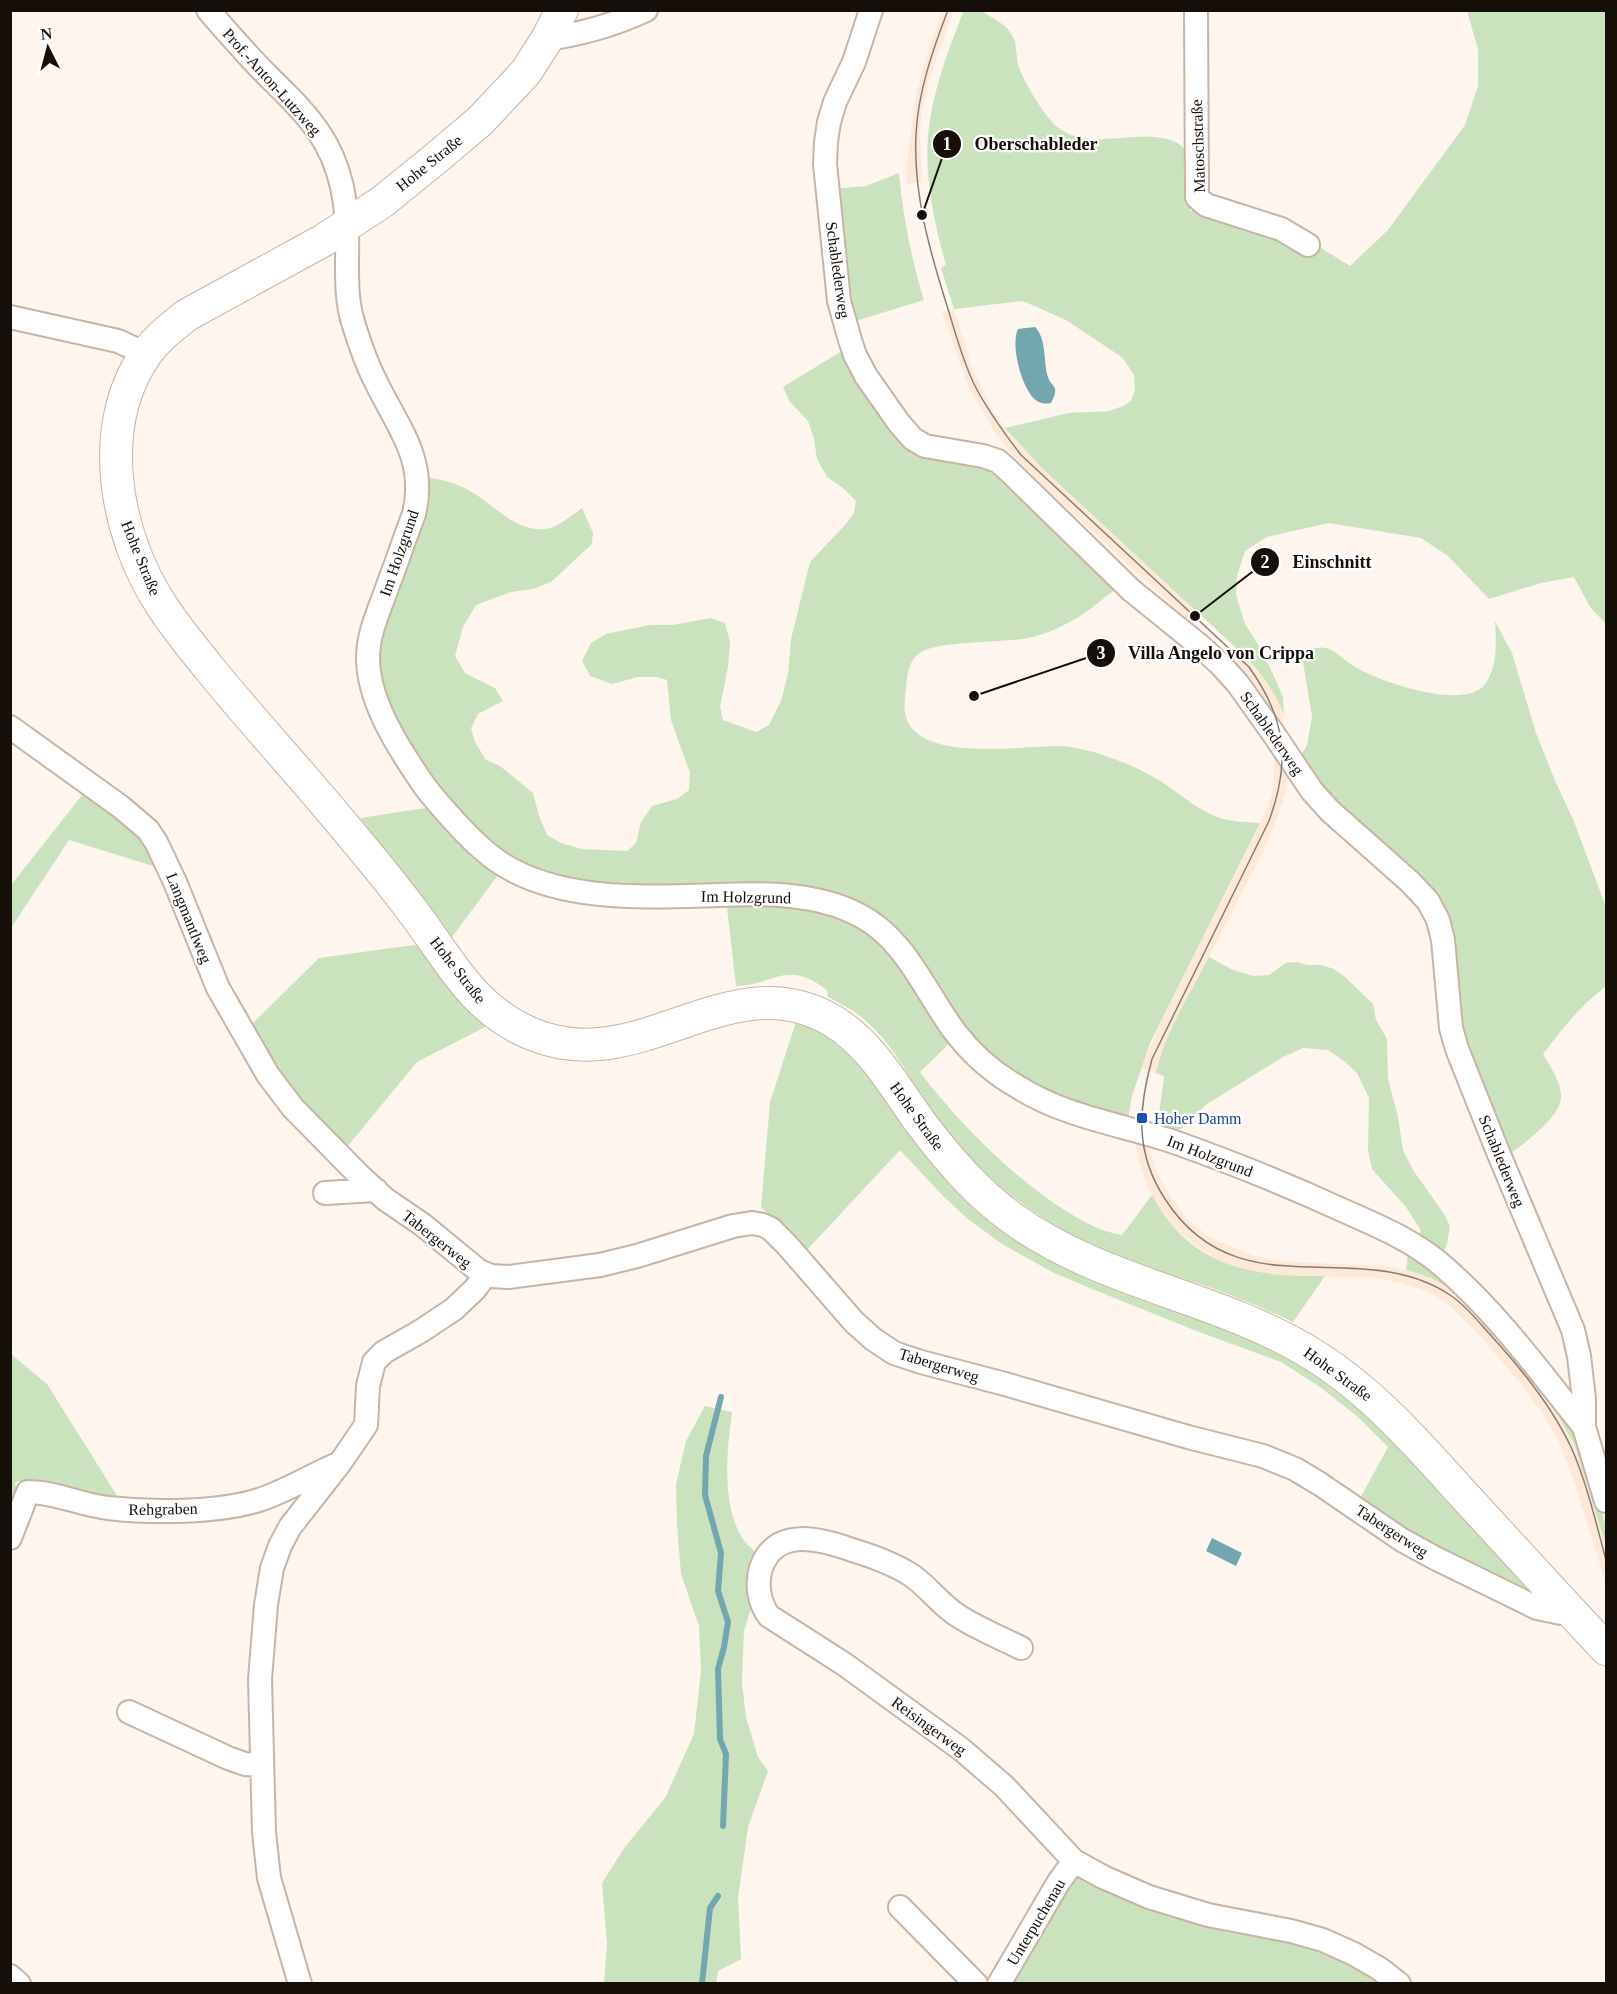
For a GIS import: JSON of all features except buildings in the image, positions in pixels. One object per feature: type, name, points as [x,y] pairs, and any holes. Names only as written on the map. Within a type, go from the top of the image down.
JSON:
[{"type":"main road","name":"Hohe Straße","points":[[562,10],[526,72],[480,121],[391,194],[347,225],[310,249],[187,315],[171,327],[146,354],[131,378],[124,395],[118,416],[115,447],[116,472],[124,517],[132,543],[153,592],[181,633],[237,702],[343,824],[398,892],[458,976],[481,1003],[500,1017],[539,1037],[592,1046],[621,1042],[740,1004],[783,1004],[803,1007],[826,1017],[849,1032],[863,1045],[960,1172],[1015,1221],[1070,1253],[1107,1270],[1237,1317],[1283,1337],[1320,1359],[1362,1390],[1406,1431],[1606,1649]]},
{"type":"street","name":"Prof.-Anton-Lutzweg","points":[[208,10],[248,56],[295,103],[321,136],[334,159],[343,184],[347,225]]},
{"type":"street","points":[[547,39],[576,35],[608,26],[646,10]]},
{"type":"street","name":"Schablederweg","points":[[871,10],[854,62],[835,102],[825,142],[825,164],[839,301],[855,355],[876,392],[913,439],[925,446],[998,460],[1131,590],[1221,665],[1238,684],[1312,791],[1330,811],[1409,881],[1428,901],[1438,920],[1443,940],[1451,1028],[1457,1049],[1573,1330],[1579,1356],[1584,1399],[1584,1427],[1606,1501]]},
{"type":"street","name":"Matoschstraße","points":[[1196,10],[1197,197],[1206,205],[1281,229],[1308,245]]},
{"type":"street","name":"Im Holzgrund","points":[[347,225],[348,294],[353,322],[374,379],[414,458],[418,475],[418,495],[414,514],[369,638],[368,662],[372,684],[382,716],[399,749],[425,788],[480,847],[500,863],[527,877],[583,892],[664,896],[767,894],[819,901],[840,906],[860,915],[880,929],[906,958],[970,1051],[991,1070],[1019,1089],[1048,1104],[1142,1131],[1268,1178],[1361,1218],[1422,1250],[1444,1267],[1496,1320],[1539,1368],[1584,1427]]},
{"type":"street","points":[[10,318],[118,341],[146,354]]},
{"type":"street","name":"Langmantlweg","points":[[10,727],[121,807],[152,836],[175,882],[210,971],[232,1015],[268,1075],[293,1108],[329,1145]]},
{"type":"street","name":"Tabergerweg","points":[[329,1145],[376,1190],[486,1274],[508,1277],[600,1265],[733,1226],[758,1223],[777,1234],[854,1322],[894,1353],[1188,1437],[1263,1456],[1295,1469],[1402,1540],[1445,1563],[1537,1608],[1561,1613],[1567,1608]]},
{"type":"street","points":[[325,1193],[376,1190]]},
{"type":"street","points":[[300,1983],[269,1878],[264,1832],[260,1679],[266,1605],[272,1568],[290,1527],[340,1463],[366,1425],[368,1386],[374,1362],[384,1352],[454,1309],[486,1274]]},
{"type":"street","name":"Rehgraben","points":[[10,1538],[28,1492],[44,1492],[106,1508],[156,1510],[232,1506],[261,1499],[340,1463]]},
{"type":"street","name":"Reisingerweg","points":[[1022,1648],[959,1617],[910,1574],[868,1555],[829,1542],[789,1540],[771,1551],[761,1568],[759,1589],[762,1604],[769,1616],[844,1664],[961,1749],[1004,1786],[1074,1861],[1103,1878],[1149,1897],[1208,1915],[1291,1931],[1323,1940],[1354,1954],[1400,1983]]},
{"type":"street","points":[[129,1712],[228,1758],[245,1764],[262,1765]]},
{"type":"street","name":"Unterpuchenau","points":[[999,1983],[1074,1861]]},
{"type":"street","points":[[900,1907],[976,1983]]},
{"type":"street","points":[[10,1976],[19,1983]]},
{"type":"shaded area","points":[[942,11],[953,11],[929,81],[922,110],[920,131],[922,182],[906,184],[916,94]]},
{"type":"shaded area","points":[[954,309],[972,368],[991,408],[1005,428],[1044,470],[1196,609],[1186,618],[1038,481],[997,436],[970,390],[942,312]]},
{"type":"shaded area","points":[[1238,649],[1266,680],[1279,703],[1285,728],[1271,720],[1227,662]]},
{"type":"shaded area","points":[[1274,745],[1289,770],[1287,788],[1275,824],[1263,852],[1172,1029],[1156,1073],[1141,1068],[1163,1016],[1268,807],[1274,784]]},
{"type":"shaded area","points":[[1134,1137],[1147,1141],[1156,1171],[1169,1194],[1186,1218],[1209,1237],[1251,1255],[1268,1259],[1384,1266],[1406,1270],[1431,1278],[1451,1289],[1471,1306],[1536,1380],[1566,1427],[1582,1467],[1606,1545],[1606,1584],[1560,1444],[1543,1414],[1523,1386],[1473,1328],[1450,1306],[1430,1292],[1397,1282],[1377,1278],[1286,1276],[1258,1273],[1232,1267],[1211,1256],[1171,1224],[1157,1204],[1139,1162]]},
{"type":"green space","points":[[981,11],[1011,33],[1024,79],[1042,109],[1060,129],[1073,136],[1087,139],[1145,136],[1175,142],[1191,154],[1190,212],[1205,194],[1313,243],[1350,266],[1388,230],[1465,125],[1478,86],[1478,49],[1467,11],[1606,11],[1606,624],[1590,607],[1574,577],[1541,583],[1489,599],[1448,556],[1421,538],[1329,523],[1267,537],[1245,551],[1237,576],[1236,595],[1245,624],[1264,654],[1283,697],[1284,716],[1269,686],[1249,660],[1044,470],[1005,428],[1068,413],[1109,411],[1131,401],[1135,390],[1134,375],[1123,358],[1066,320],[1023,301],[954,309],[941,268],[946,265],[931,197],[927,161],[929,127],[938,83],[963,12]]},
{"type":"green space","points":[[899,173],[908,237],[924,300],[849,323],[831,189],[866,186]]},
{"type":"green space","points":[[845,349],[892,428],[1000,472],[1118,587],[1079,617],[1046,633],[1021,639],[939,646],[917,655],[909,669],[905,698],[907,720],[919,735],[939,744],[964,748],[1060,746],[1091,751],[1147,774],[1212,815],[1230,820],[1260,823],[1150,1043],[1132,1096],[1127,1123],[1090,1114],[1003,1071],[944,1005],[841,902],[590,889],[527,871],[473,834],[396,734],[373,659],[424,477],[461,486],[506,517],[535,529],[554,527],[582,508],[593,533],[592,544],[551,582],[533,589],[511,592],[476,605],[463,627],[455,656],[465,673],[495,688],[503,701],[478,714],[471,728],[475,742],[486,760],[500,766],[533,793],[547,835],[561,843],[581,849],[627,851],[636,843],[641,822],[652,806],[677,799],[689,790],[690,773],[671,720],[667,680],[656,677],[638,677],[612,684],[590,676],[582,661],[591,643],[606,634],[650,625],[673,625],[711,618],[725,623],[730,642],[728,667],[720,707],[723,720],[756,732],[769,725],[781,701],[788,674],[791,639],[810,562],[845,525],[854,513],[856,501],[827,477],[817,459],[808,421],[790,402],[783,387]]},
{"type":"green space","points":[[1495,621],[1512,653],[1536,733],[1573,819],[1606,907],[1606,986],[1580,1009],[1543,1054],[1558,1083],[1561,1093],[1560,1102],[1542,1128],[1507,1156],[1463,1050],[1448,935],[1351,819],[1298,761],[1307,745],[1312,717],[1303,662],[1309,650],[1329,649],[1357,668],[1403,687],[1443,695],[1461,695],[1476,691],[1486,683],[1490,676],[1495,653]]},
{"type":"green space","points":[[83,794],[147,838],[163,869],[69,840],[11,928],[11,885]]},
{"type":"green space","points":[[432,807],[501,871],[452,937],[360,818]]},
{"type":"green space","points":[[726,899],[791,900],[872,928],[954,1039],[920,1072],[977,1138],[1023,1180],[1071,1214],[1098,1228],[1122,1235],[1152,1195],[1167,1219],[1185,1238],[1204,1253],[1225,1263],[1272,1274],[1325,1276],[1293,1322],[1200,1284],[1116,1256],[1055,1225],[1001,1187],[971,1159],[936,1117],[885,1041],[862,1018],[828,997],[827,990],[801,976],[791,975],[736,986]]},
{"type":"green space","points":[[421,944],[487,1026],[417,1062],[347,1147],[297,1097],[250,1026],[319,958]]},
{"type":"green space","points":[[1209,957],[1231,969],[1253,976],[1269,975],[1286,963],[1321,965],[1334,969],[1345,977],[1373,1004],[1376,1020],[1387,1039],[1388,1079],[1398,1117],[1403,1150],[1413,1170],[1450,1226],[1442,1256],[1422,1242],[1420,1229],[1406,1207],[1372,1169],[1368,1151],[1369,1098],[1357,1073],[1328,1050],[1303,1048],[1283,1057],[1207,1104],[1174,1135],[1157,1130],[1164,1076],[1156,1073],[1160,1058],[1179,1014]]},
{"type":"green space","points":[[796,1022],[823,1032],[845,1046],[866,1069],[937,1165],[1341,1387],[1539,1591],[1531,1598],[1357,1504],[1388,1447],[1358,1417],[1320,1387],[1281,1362],[1092,1289],[1052,1272],[1002,1244],[968,1219],[944,1197],[900,1150],[806,1251],[761,1207],[770,1102]]},
{"type":"green space","points":[[1409,1248],[1448,1278],[1483,1312],[1547,1387],[1571,1427],[1583,1454],[1606,1526],[1606,1545],[1575,1446],[1551,1402],[1536,1380],[1471,1306],[1451,1289],[1431,1278],[1406,1270]]},
{"type":"green space","points":[[11,1354],[47,1384],[116,1494],[118,1498],[115,1501],[18,1481],[15,1486],[23,1490],[11,1524]]},
{"type":"green space","points":[[705,1406],[732,1412],[727,1460],[728,1493],[735,1524],[742,1538],[758,1555],[752,1605],[744,1631],[742,1683],[746,1717],[758,1757],[768,1771],[748,1827],[738,1898],[741,1959],[718,1971],[716,1983],[604,1983],[607,1944],[602,1883],[625,1847],[665,1798],[694,1734],[701,1671],[699,1626],[681,1574],[676,1484],[686,1441]]},
{"type":"green space","points":[[1078,1875],[1296,1938],[1390,1984],[1008,1984],[1071,1879]]},
{"type":"water","points":[[1035,327],[1043,344],[1046,371],[1055,389],[1051,403],[1046,404],[1037,401],[1027,388],[1022,378],[1015,346],[1018,329]]},
{"type":"water","points":[[1212,1538],[1242,1553],[1236,1566],[1206,1551]]},
{"type":"waterway","points":[[721,1397],[706,1456],[705,1495],[721,1553],[718,1591],[728,1622],[718,1669],[720,1739],[726,1754],[723,1826]]},
{"type":"waterway","points":[[702,1984],[710,1908],[718,1896]]},
{"type":"tram line","points":[[948,10],[932,55],[917,118],[917,179],[929,244],[963,358],[971,377],[991,413],[1021,455],[1249,667],[1271,705],[1281,741],[1280,779],[1269,821],[1152,1059],[1144,1096],[1142,1131],[1148,1165],[1155,1182],[1165,1199],[1194,1233],[1228,1254],[1263,1263],[1377,1270],[1415,1278],[1456,1299],[1506,1352],[1547,1404],[1564,1432],[1582,1475],[1606,1560]]},
{"type":"place","name":"Oberschableder","points":[[922,215]]},
{"type":"place","name":"Einschnitt","points":[[1195,616]]},
{"type":"place","name":"Villa Angelo von Crippa","points":[[974,696]]},
{"type":"place","name":"Hoher Damm","points":[[1142,1118]]}]
